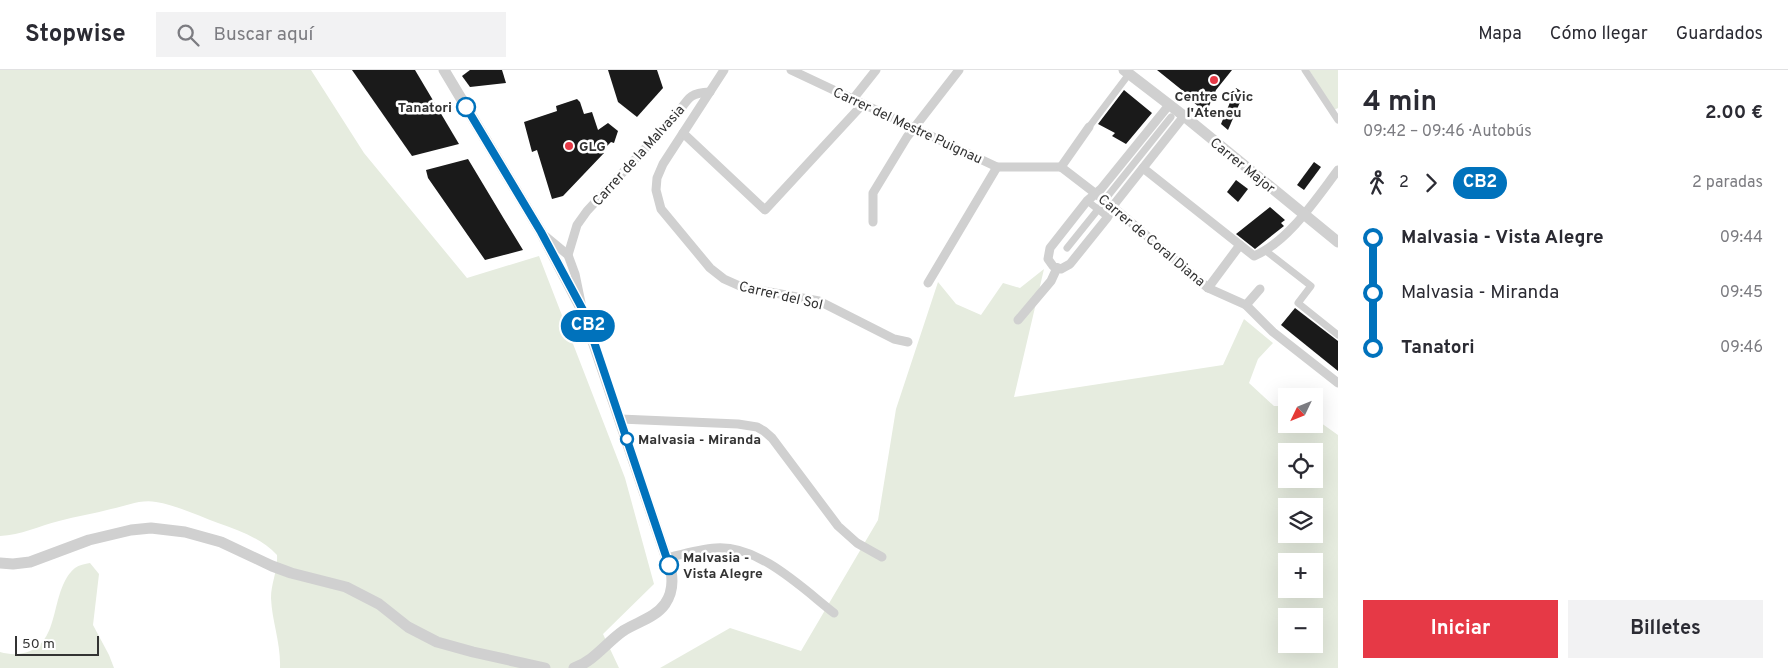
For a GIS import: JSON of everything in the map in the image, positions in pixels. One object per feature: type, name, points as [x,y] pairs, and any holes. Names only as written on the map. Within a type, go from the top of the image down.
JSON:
[{"type":"street","points":[[444,70],[541,232],[584,312]]},
{"type":"street","points":[[710,92],[724,70]]},
{"type":"street","name":"Carrer del Mestre Puignau","points":[[791,70],[997,167]]},
{"type":"street","points":[[853,99],[876,70]]},
{"type":"street","points":[[873,222],[873,193],[914,128],[959,70]]},
{"type":"street","points":[[1306,70],[1338,120]]},
{"type":"street","points":[[928,283],[997,167],[1061,167],[1126,72]]},
{"type":"street","name":"Carrer Major","points":[[1126,72],[1184,116],[1338,242]]},
{"type":"street","name":"Carrer del Sol","points":[[710,92],[659,173],[656,184],[657,197],[666,216],[724,280],[742,287],[819,301],[894,339],[908,342]]},
{"type":"street","name":"Carrer de la Malvasia","points":[[568,256],[577,225],[587,211],[678,113],[691,96],[696,93],[710,92]]},
{"type":"street","points":[[683,133],[765,210],[863,104]]},
{"type":"street","points":[[1169,105],[1107,197],[1107,218],[1070,264],[1064,268],[1053,266],[1048,259],[1050,248],[1087,201],[1107,197],[1143,168],[1184,116]]},
{"type":"street","points":[[1107,197],[1169,120]]},
{"type":"street","name":"Carrer de Coral Diana","points":[[1061,167],[1107,197],[1208,288],[1246,305],[1274,332],[1338,383]]},
{"type":"street","points":[[1143,168],[1254,256],[1266,251],[1304,215],[1338,170]]},
{"type":"street","points":[[1090,203],[1099,208],[1105,215]]},
{"type":"street","points":[[1067,248],[1099,208]]},
{"type":"street","points":[[541,232],[568,256],[575,274],[584,312],[667,558],[672,579],[671,588],[665,603],[659,611],[624,631],[587,662],[574,668]]},
{"type":"street","points":[[1208,288],[1240,244]]},
{"type":"street","points":[[1266,251],[1311,286],[1298,303],[1338,335]]},
{"type":"street","points":[[1018,320],[1051,281],[1057,268]]},
{"type":"street","points":[[1246,305],[1260,289]]},
{"type":"street","points":[[620,419],[738,424],[764,431],[792,462],[838,526],[857,543],[882,557]]},
{"type":"street","points":[[0,563],[30,562],[65,548],[110,534],[131,530],[168,529],[204,536],[291,573],[346,587],[378,604],[408,627],[437,642],[466,651],[545,668]]},
{"type":"street","points":[[667,558],[703,549],[717,548],[727,548],[749,554],[778,570],[834,613]]},
{"type":"shaded area","points":[[0,70],[311,70],[364,153],[467,278],[539,256],[625,478],[654,584],[603,634],[619,668],[280,668],[271,598],[277,555],[264,544],[250,536],[164,503],[145,501],[65,519],[23,532],[0,536]]},
{"type":"shaded area","points":[[1309,70],[1338,70],[1338,108],[1334,110]]},
{"type":"shaded area","points":[[1044,269],[1014,397],[1223,365],[1244,319],[1273,343],[1258,359],[1249,383],[1274,406],[1278,406],[1278,433],[1323,433],[1323,424],[1338,435],[1338,668],[660,668],[730,628],[801,651],[878,520],[896,409],[938,282],[956,304],[981,315],[1003,283],[1020,288]]},
{"type":"shaded area","points":[[90,563],[99,574],[93,625],[114,668],[0,668],[0,652],[23,653],[40,645],[47,636],[67,577],[75,568]]},
{"type":"building","points":[[352,70],[415,70],[459,144],[412,156]]},
{"type":"building","points":[[470,70],[502,70],[506,83],[470,87],[462,76]]},
{"type":"building","points":[[608,70],[657,70],[663,88],[637,117],[618,102]]},
{"type":"building","points":[[1157,70],[1232,70],[1216,90],[1206,113],[1192,101],[1193,99]]},
{"type":"building","points":[[1236,88],[1244,93],[1228,130],[1221,124]]},
{"type":"building","points":[[1124,90],[1152,113],[1126,144],[1112,136],[1115,133],[1098,124]]},
{"type":"building","name":"GLG","points":[[577,99],[584,114],[592,112],[598,130],[608,123],[618,131],[614,143],[611,142],[603,150],[604,153],[563,196],[552,199],[537,150],[532,152],[524,122],[557,111],[556,106]]},
{"type":"building","points":[[468,159],[523,250],[485,260],[428,178],[426,170]]},
{"type":"building","points":[[1314,162],[1321,167],[1304,190],[1297,185]]},
{"type":"building","points":[[1236,180],[1248,189],[1238,202],[1227,192]]},
{"type":"building","points":[[1270,207],[1285,220],[1281,223],[1284,226],[1255,249],[1236,234]]},
{"type":"building","points":[[1295,308],[1338,341],[1338,371],[1281,325]]},
{"type":"bus line","name":"CB2","points":[[466,107],[541,232],[584,312],[669,565]]},
{"type":"place","name":"Centre Cívic l'Ateneu","points":[[1214,80]]},
{"type":"place","name":"Tanatori","points":[[466,107]]},
{"type":"place","name":"GLG","points":[[569,146]]},
{"type":"place","name":"Malvasia - Miranda","points":[[627,439]]},
{"type":"place","name":"Malvasia - Vista Alegre","points":[[669,565]]}]
